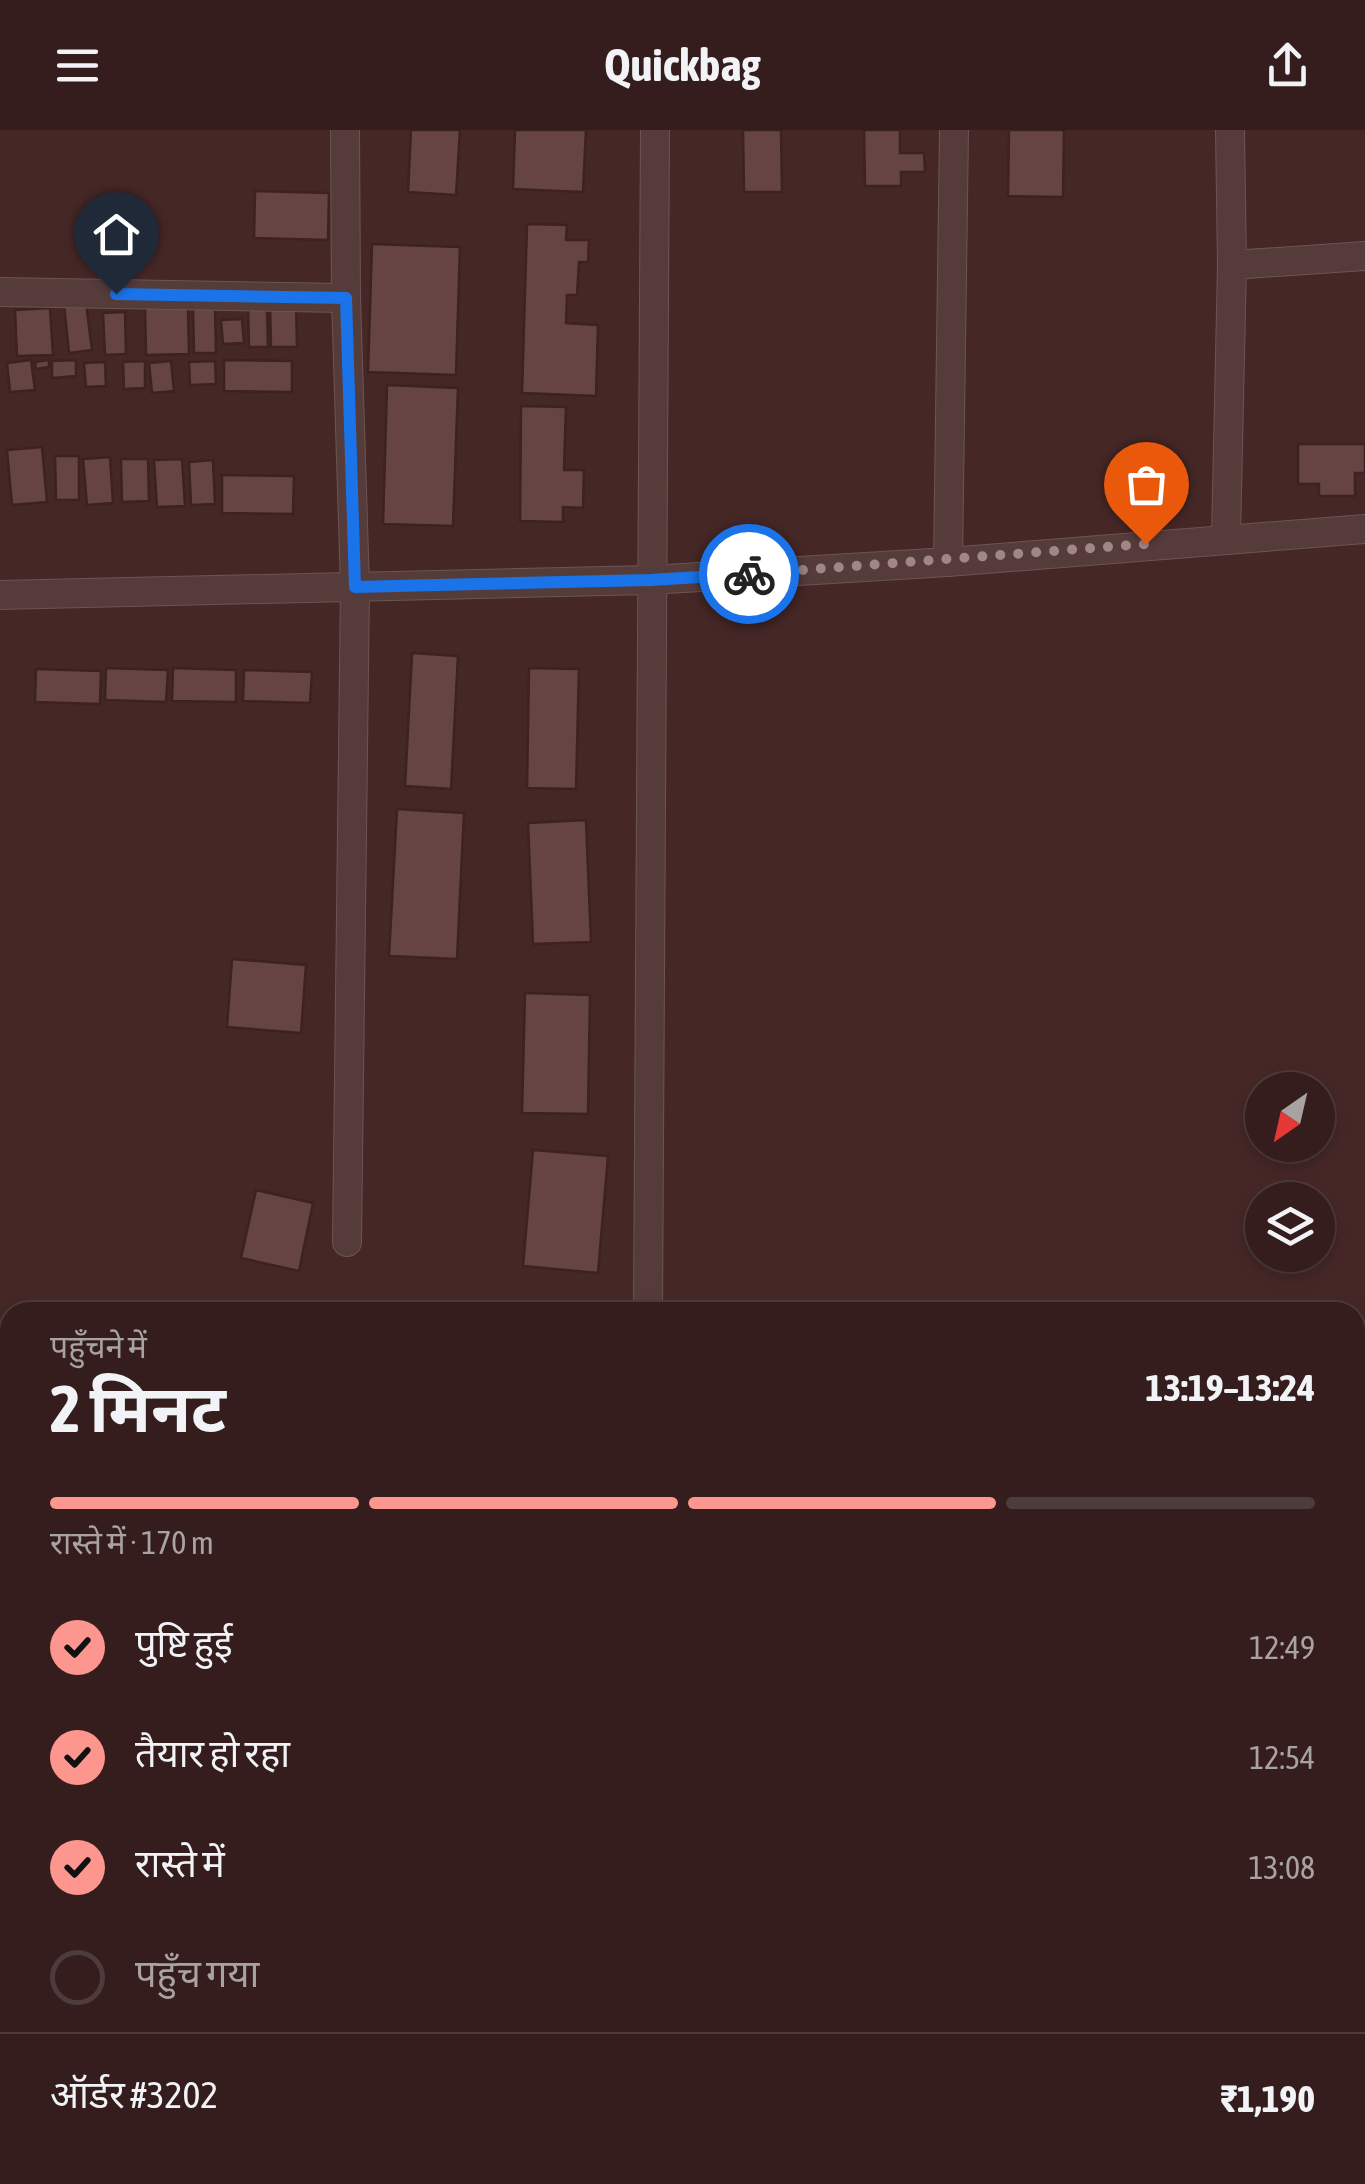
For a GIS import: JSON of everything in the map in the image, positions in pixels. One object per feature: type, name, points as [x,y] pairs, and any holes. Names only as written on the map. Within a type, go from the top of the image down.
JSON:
[{"type":"street","points":[[345,130],[355,587],[347,1242]]},
{"type":"street","points":[[648,1302],[655,130]]},
{"type":"street","points":[[948,562],[954,130]]},
{"type":"street","points":[[1226,537],[1232,265],[1230,130]]},
{"type":"street","points":[[1232,265],[1365,256]]},
{"type":"street","points":[[0,292],[346,298]]},
{"type":"street","points":[[0,596],[650,580],[948,562],[1365,529]]},
{"type":"building","points":[[411,130],[460,130],[456,195],[408,192]]},
{"type":"building","points":[[515,130],[586,130],[583,192],[513,189]]},
{"type":"building","points":[[743,130],[781,130],[782,192],[744,192]]},
{"type":"building","points":[[864,130],[900,130],[900,153],[924,153],[925,172],[901,172],[901,186],[865,186]]},
{"type":"building","points":[[1009,130],[1064,130],[1063,197],[1008,196]]},
{"type":"building","points":[[255,191],[329,193],[328,240],[254,238]]},
{"type":"building","points":[[527,224],[567,225],[566,240],[589,240],[588,262],[579,262],[577,295],[567,295],[566,323],[598,325],[596,396],[522,393]]},
{"type":"building","points":[[372,244],[460,247],[456,375],[368,372]]},
{"type":"building","points":[[86,303],[92,350],[69,353],[64,305]]},
{"type":"building","points":[[296,304],[297,347],[271,347],[270,305]]},
{"type":"building","points":[[188,306],[189,354],[146,355],[145,307]]},
{"type":"building","points":[[50,308],[53,355],[17,356],[15,310]]},
{"type":"building","points":[[215,308],[216,353],[194,353],[193,309]]},
{"type":"building","points":[[267,309],[268,347],[249,347],[248,310]]},
{"type":"building","points":[[125,312],[126,354],[105,355],[103,313]]},
{"type":"building","points":[[242,319],[244,343],[223,344],[221,320]]},
{"type":"building","points":[[31,360],[35,390],[10,392],[7,363]]},
{"type":"building","points":[[49,360],[49,367],[36,369],[35,362]]},
{"type":"building","points":[[76,360],[76,376],[52,378],[52,361]]},
{"type":"building","points":[[224,360],[292,361],[292,392],[224,391]]},
{"type":"building","points":[[145,361],[145,388],[124,389],[123,362]]},
{"type":"building","points":[[171,361],[174,391],[152,393],[149,363]]},
{"type":"building","points":[[215,361],[216,384],[190,385],[189,362]]},
{"type":"building","points":[[105,362],[106,386],[86,387],[84,363]]},
{"type":"building","points":[[387,385],[458,388],[453,526],[383,524]]},
{"type":"building","points":[[521,406],[566,407],[564,470],[584,470],[583,508],[563,507],[563,522],[520,521]]},
{"type":"building","points":[[1298,444],[1365,444],[1365,473],[1355,473],[1355,496],[1319,496],[1319,484],[1298,484]]},
{"type":"building","points":[[42,447],[47,502],[12,505],[7,450]]},
{"type":"building","points":[[55,456],[79,456],[79,500],[56,500]]},
{"type":"building","points":[[110,457],[113,503],[87,505],[83,459]]},
{"type":"building","points":[[121,459],[148,459],[149,501],[122,502]]},
{"type":"building","points":[[182,459],[185,506],[157,507],[154,460]]},
{"type":"building","points":[[213,460],[215,504],[191,505],[189,462]]},
{"type":"building","points":[[222,475],[294,476],[293,514],[222,513]]},
{"type":"building","points":[[412,653],[458,656],[451,789],[405,786]]},
{"type":"building","points":[[106,668],[168,670],[166,702],[105,700]]},
{"type":"building","points":[[173,668],[236,670],[236,702],[172,701]]},
{"type":"building","points":[[529,668],[579,669],[576,789],[527,788]]},
{"type":"building","points":[[36,669],[101,671],[100,704],[35,702]]},
{"type":"building","points":[[244,670],[312,672],[310,703],[243,701]]},
{"type":"building","points":[[397,809],[464,813],[457,959],[389,956]]},
{"type":"building","points":[[586,820],[591,942],[533,944],[528,823]]},
{"type":"building","points":[[232,959],[306,965],[301,1033],[227,1027]]},
{"type":"building","points":[[525,993],[590,995],[588,1114],[522,1113]]},
{"type":"building","points":[[533,1150],[608,1156],[598,1273],[523,1266]]},
{"type":"building","points":[[256,1190],[313,1203],[299,1271],[241,1258]]},
{"type":"way so far","points":[[749,574],[948,562],[1146,544]]},
{"type":"route","points":[[116,294],[346,298],[355,587],[749,574]]}]
